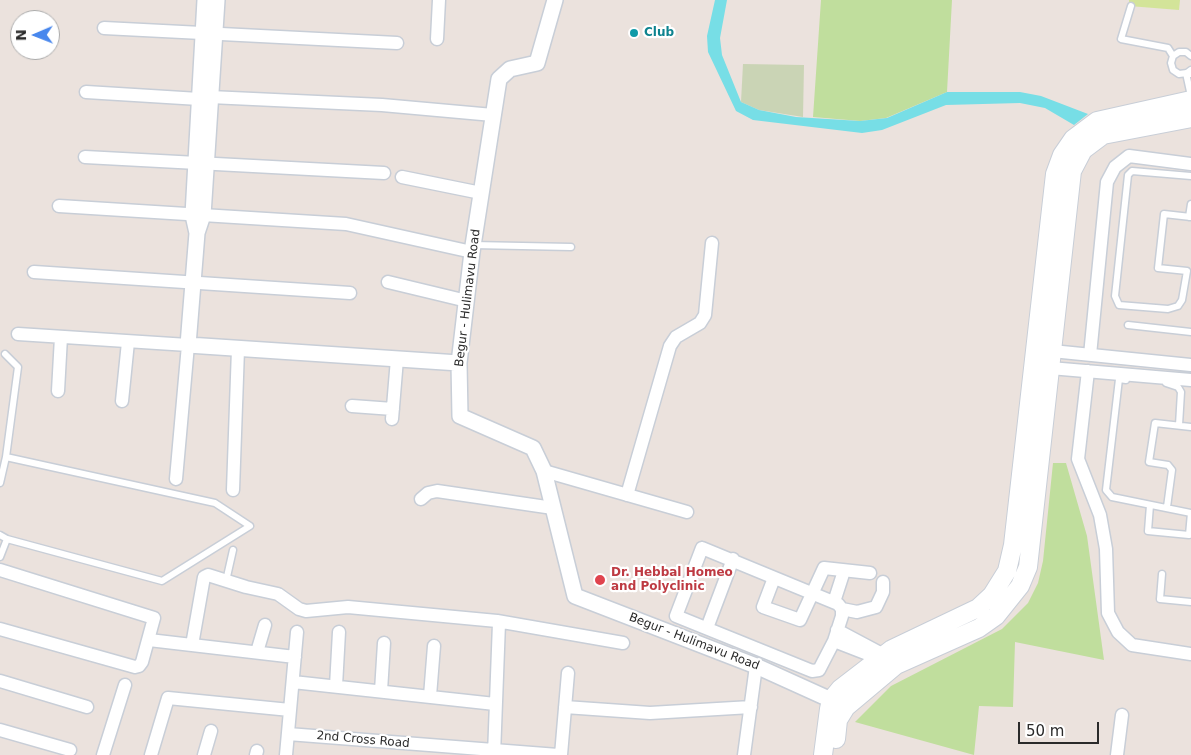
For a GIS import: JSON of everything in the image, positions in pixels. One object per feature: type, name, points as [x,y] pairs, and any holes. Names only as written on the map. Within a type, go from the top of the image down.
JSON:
[{"type":"main road","points":[[823,755],[839,704],[896,665],[979,628],[1006,606],[1020,586],[1028,567],[1051,359],[1055,174],[1062,155],[1073,139],[1089,126],[1107,117],[1191,98]]},
{"type":"main road","points":[[834,755],[840,689],[892,649],[969,613],[985,602],[998,587],[1007,571],[1012,554],[1053,276],[1072,171],[1083,150],[1096,139],[1112,133],[1191,118]]},
{"type":"main road","points":[[969,613],[979,628]]},
{"type":"street","points":[[205,0],[209,33]]},
{"type":"street","points":[[176,479],[197,233],[209,33],[217,0]]},
{"type":"street","points":[[437,39],[439,0]]},
{"type":"street","name":"Begur - Hulimavu Road","points":[[555,0],[537,64],[510,69],[499,79],[473,249],[459,363],[460,416],[533,448],[544,471],[575,596],[756,666],[839,704]]},
{"type":"street","points":[[104,28],[397,43]]},
{"type":"street","points":[[86,92],[382,105],[493,115]]},
{"type":"street","points":[[1090,355],[1107,182],[1115,167],[1129,156],[1191,164]]},
{"type":"street","points":[[85,157],[384,173]]},
{"type":"street","points":[[402,177],[481,194]]},
{"type":"street","points":[[59,206],[346,224],[473,249]]},
{"type":"street","points":[[627,495],[672,341],[700,323],[705,315],[712,243]]},
{"type":"street","points":[[34,272],[350,294]]},
{"type":"street","points":[[388,282],[467,301]]},
{"type":"street","points":[[18,334],[459,363]]},
{"type":"street","points":[[58,391],[61,337]]},
{"type":"street","points":[[122,401],[128,342]]},
{"type":"street","points":[[233,490],[238,349]]},
{"type":"street","points":[[1051,359],[1090,355],[1191,365]]},
{"type":"street","points":[[352,406],[393,414],[397,359]]},
{"type":"street","points":[[1051,359],[1088,371],[1191,380]]},
{"type":"street","points":[[1138,375],[1140,361]]},
{"type":"street","points":[[1088,371],[1078,459],[1100,515],[1106,550],[1108,613],[1118,632],[1132,645],[1191,654]]},
{"type":"street","points":[[544,471],[687,512]]},
{"type":"street","points":[[421,499],[428,493],[437,490],[553,508]]},
{"type":"street","points":[[844,571],[838,606],[836,636],[819,670],[812,671],[676,616],[702,548],[811,592],[838,606],[857,612],[868,611],[876,607],[883,592],[883,582]]},
{"type":"street","points":[[707,628],[733,559]]},
{"type":"street","points":[[774,578],[763,607],[800,620],[811,592],[824,568],[870,573]]},
{"type":"street","points":[[0,570],[154,618],[149,640],[139,666],[130,667],[0,629]]},
{"type":"street","points":[[192,645],[204,577],[208,575],[278,594],[299,609],[306,611],[354,607],[499,623],[623,644]]},
{"type":"street","points":[[494,753],[499,623]]},
{"type":"street","points":[[257,652],[265,624]]},
{"type":"street","points":[[286,755],[297,632]]},
{"type":"street","points":[[336,686],[339,632]]},
{"type":"street","points":[[836,636],[881,657]]},
{"type":"street","points":[[149,640],[295,657]]},
{"type":"street","points":[[381,691],[384,643]]},
{"type":"street","points":[[430,696],[434,646]]},
{"type":"street","points":[[744,755],[756,666]]},
{"type":"street","points":[[559,755],[568,673]]},
{"type":"street","points":[[0,681],[87,707]]},
{"type":"street","points":[[293,682],[496,704]]},
{"type":"street","points":[[103,755],[125,685]]},
{"type":"street","points":[[151,755],[168,698],[290,710]]},
{"type":"street","points":[[565,707],[650,713],[751,706]]},
{"type":"street","points":[[1117,755],[1122,715]]},
{"type":"street","points":[[0,730],[70,750]]},
{"type":"street","points":[[204,755],[211,731]]},
{"type":"street","name":"2nd Cross Road","points":[[288,734],[494,753],[559,755]]},
{"type":"lane","points":[[1132,6],[1121,39],[1168,48],[1173,56],[1171,63],[1173,70],[1179,74],[1189,72],[1191,98]]},
{"type":"lane","points":[[1173,56],[1182,52],[1191,56]]},
{"type":"lane","points":[[1191,176],[1132,171],[1128,175],[1115,296],[1119,305],[1168,310],[1178,306],[1182,300],[1189,271],[1158,268],[1164,214],[1190,217],[1191,204]]},
{"type":"lane","points":[[473,249],[571,247]]},
{"type":"lane","points":[[1128,325],[1191,332]]},
{"type":"lane","points":[[0,483],[6,457],[18,367],[5,354]]},
{"type":"lane","points":[[1150,505],[1148,531],[1189,535],[1191,513],[1112,497],[1106,490],[1120,379],[1172,384],[1178,387],[1182,392],[1179,425]]},
{"type":"lane","points":[[1167,507],[1172,470],[1168,466],[1149,462],[1155,423],[1191,427]]},
{"type":"lane","points":[[0,535],[162,581],[250,526],[215,503],[6,457]]},
{"type":"lane","points":[[0,557],[7,538]]},
{"type":"lane","points":[[226,581],[233,550]]},
{"type":"lane","points":[[1162,574],[1160,599],[1191,602]]},
{"type":"green space","points":[[821,0],[952,0],[947,92],[886,118],[860,121],[813,117]]},
{"type":"green space","points":[[1129,0],[1180,0],[1179,10],[1129,6]]},
{"type":"green space","points":[[743,64],[804,65],[803,117],[759,110],[741,102]]},
{"type":"green space","points":[[1053,463],[1066,463],[1087,536],[1104,660],[1015,642],[1013,707],[979,706],[974,755],[855,722],[891,686],[1002,629],[1028,603],[1038,583],[1043,561]]},
{"type":"water","points":[[715,0],[727,0],[720,38],[722,55],[741,102],[759,110],[796,117],[860,121],[887,118],[947,92],[1020,92],[1041,96],[1088,114],[1074,125],[1045,108],[1020,103],[946,105],[882,130],[862,133],[753,120],[736,111],[708,52],[707,36]]},
{"type":"place","name":"Club","points":[[634,33]]},
{"type":"place","name":"Dr. Hebbal Homeo and Polyclinic","points":[[600,580]]}]
